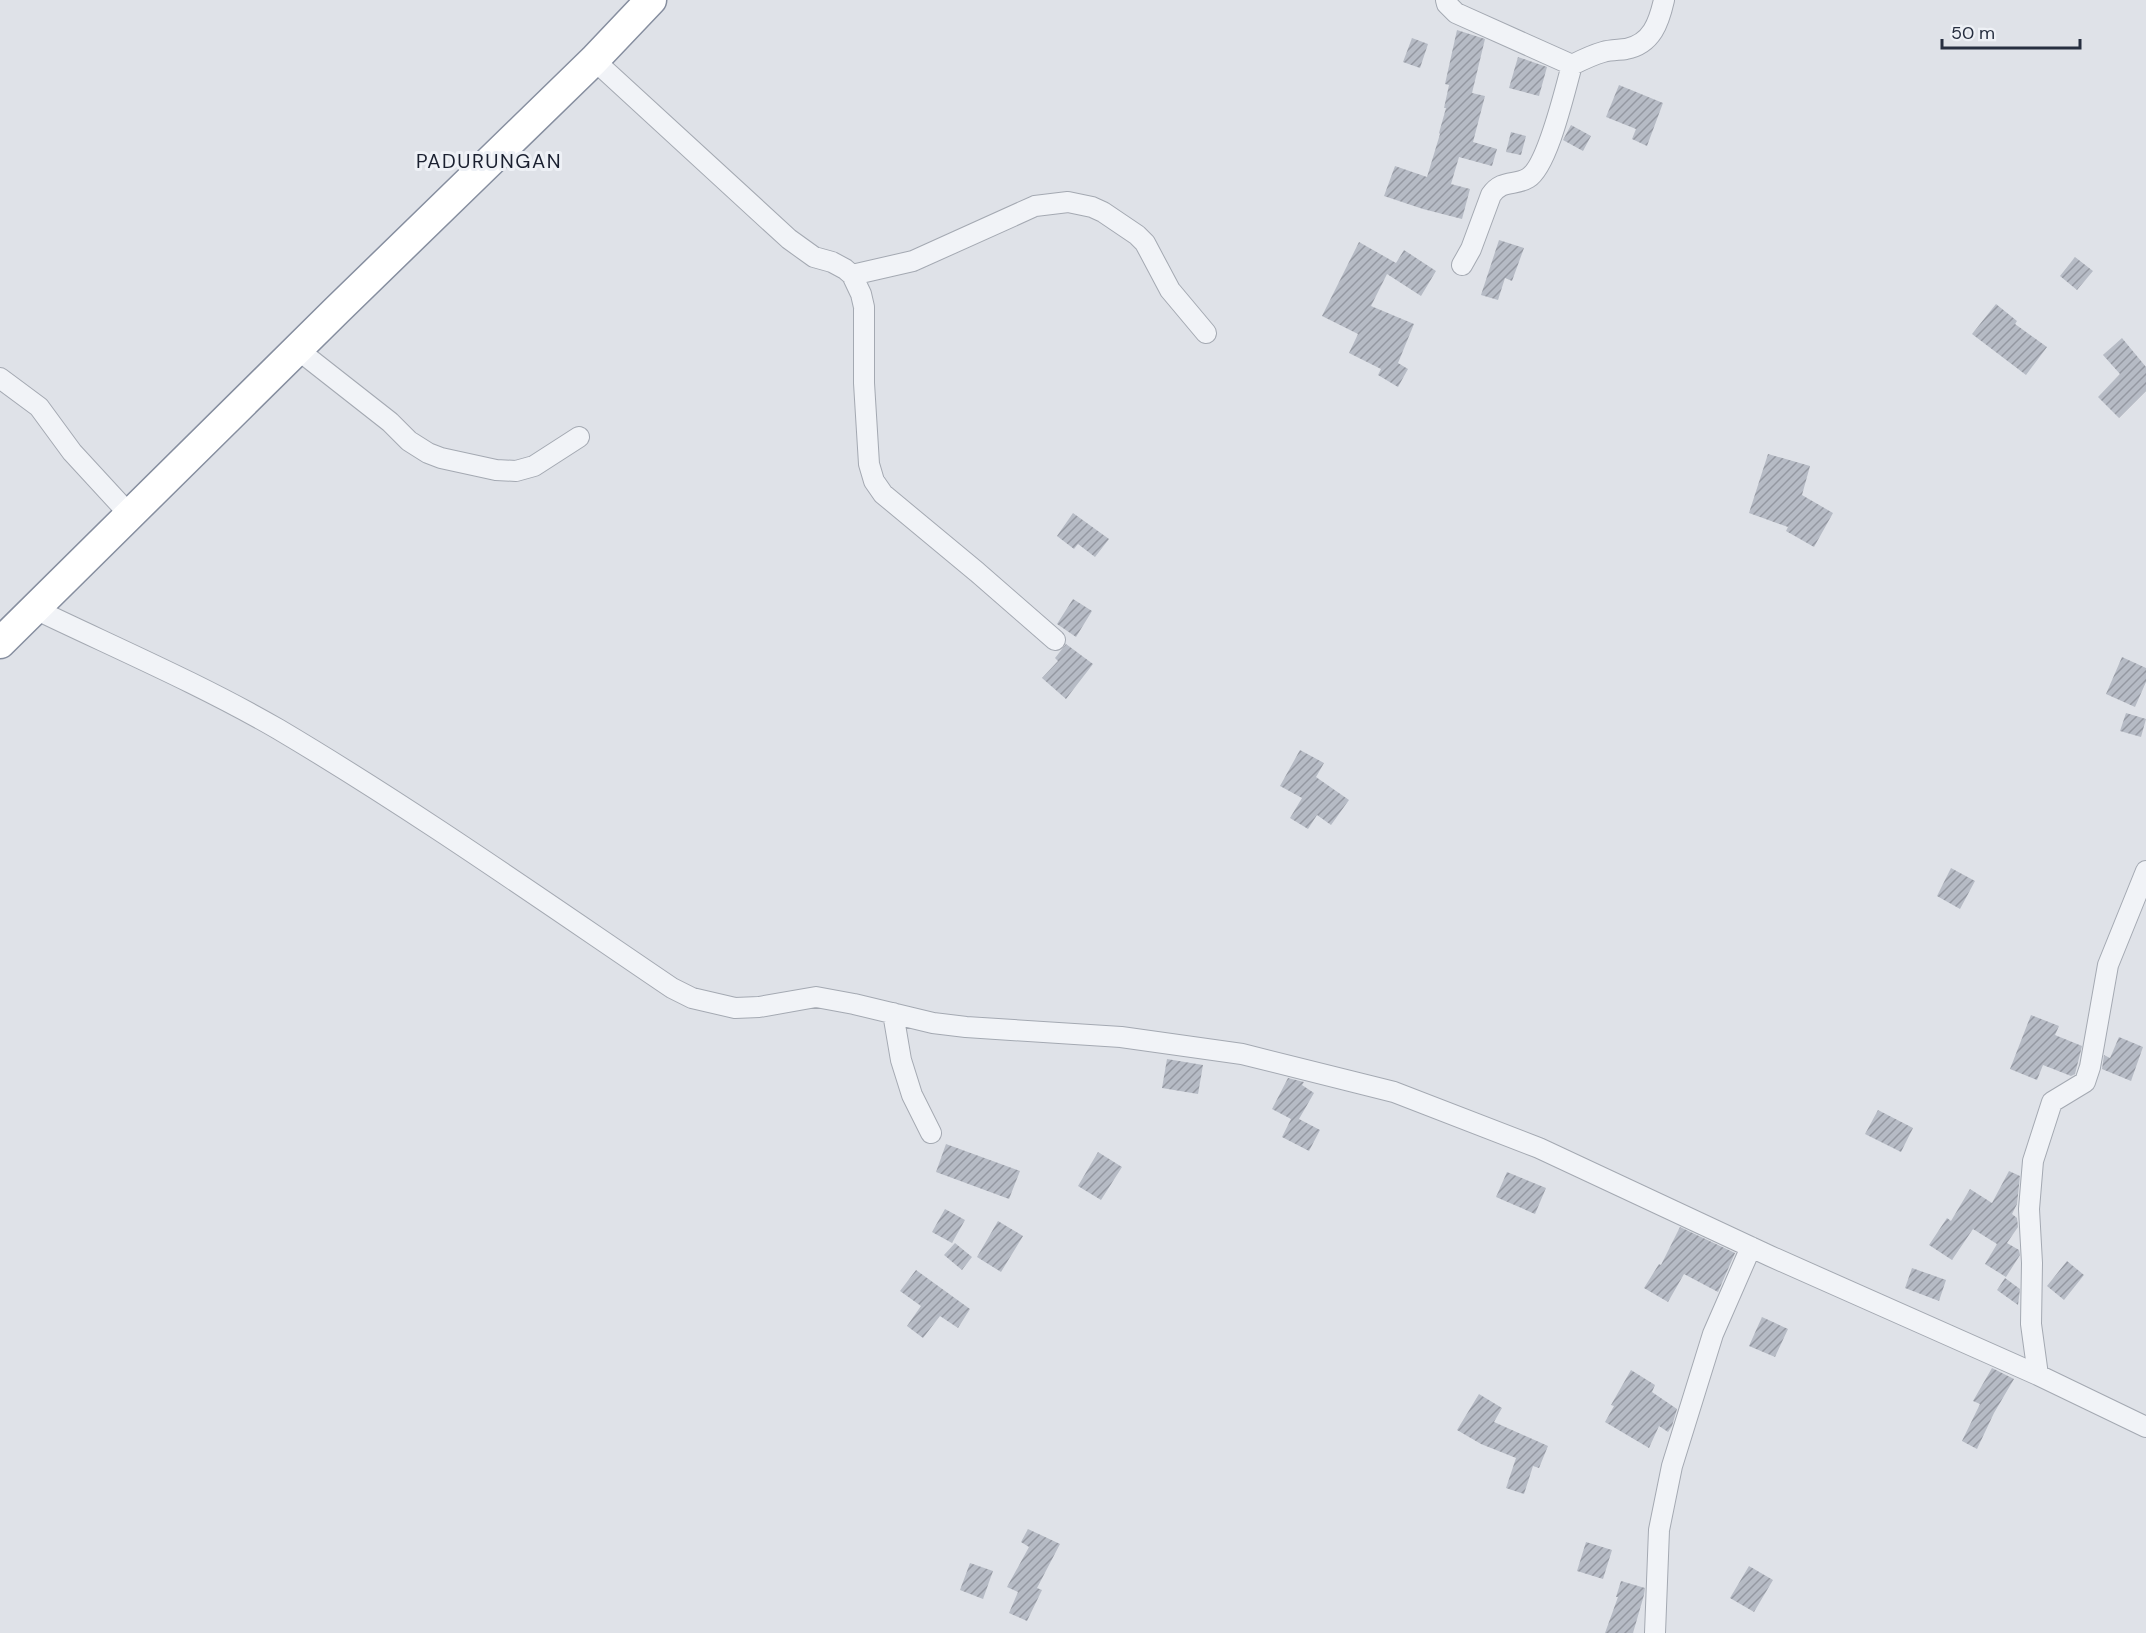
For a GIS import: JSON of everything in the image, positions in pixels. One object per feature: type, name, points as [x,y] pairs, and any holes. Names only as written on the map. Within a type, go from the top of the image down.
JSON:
[{"type":"highway","points":[[0,643],[594,60],[651,0]]},
{"type":"street","points":[[1446,0],[1456,13],[1572,65]]},
{"type":"street","points":[[1462,264],[1471,249],[1491,195],[1497,187],[1528,178],[1538,168],[1545,154],[1572,65],[1605,51],[1628,49],[1644,43],[1660,19],[1664,0]]},
{"type":"street","points":[[594,60],[789,239],[814,257],[832,262],[852,275],[864,301],[864,382],[869,464],[874,482],[883,494],[1054,640]]},
{"type":"street","points":[[852,275],[914,261],[1035,206],[1059,202],[1081,204],[1104,212],[1137,235],[1144,243],[1170,290],[1206,333]]},
{"type":"street","points":[[297,349],[390,422],[409,441],[441,458],[496,470],[516,471],[534,466],[579,437]]},
{"type":"street","points":[[0,378],[39,407],[72,452],[130,515]]},
{"type":"street","points":[[35,609],[181,678],[276,728],[389,797],[662,981],[692,998],[735,1008],[759,1007],[816,997],[955,1026],[1121,1037],[1242,1054],[1394,1092],[1539,1148],[1751,1247],[2038,1375],[2146,1427]]},
{"type":"street","points":[[2038,1375],[2031,1324],[2032,1263],[2028,1209],[2033,1161],[2052,1102],[2085,1082],[2090,1067],[2108,965],[2146,871]]},
{"type":"street","points":[[892,1013],[901,1060],[912,1095],[931,1133]]},
{"type":"street","points":[[1655,1633],[1659,1530],[1672,1466],[1713,1334],[1751,1247]]},
{"type":"building","points":[[1457,30],[1485,39],[1472,93],[1485,96],[1473,142],[1497,149],[1492,166],[1459,157],[1451,184],[1470,189],[1462,219],[1384,196],[1395,166],[1427,177],[1446,108],[1444,108],[1449,85],[1445,84]]},
{"type":"building","points":[[1412,38],[1428,44],[1420,68],[1403,62]]},
{"type":"building","points":[[1518,57],[1547,67],[1539,96],[1509,88]]},
{"type":"building","points":[[1619,85],[1663,103],[1647,146],[1632,139],[1636,129],[1606,117]]},
{"type":"building","points":[[1571,125],[1591,136],[1583,151],[1563,140]]},
{"type":"building","points":[[1511,132],[1526,136],[1521,155],[1506,152]]},
{"type":"building","points":[[1499,240],[1524,248],[1512,281],[1505,278],[1498,300],[1481,295]]},
{"type":"building","points":[[1359,242],[1396,263],[1404,250],[1436,271],[1421,296],[1387,274],[1371,306],[1414,324],[1398,363],[1408,369],[1398,387],[1378,375],[1381,369],[1349,353],[1358,334],[1322,316]]},
{"type":"building","points":[[2075,257],[2093,271],[2077,290],[2060,276]]},
{"type":"building","points":[[1996,304],[2017,321],[2015,324],[2047,347],[2026,375],[1972,334]]},
{"type":"building","points":[[2122,338],[2146,367],[2146,391],[2119,418],[2098,397],[2120,374],[2103,355]]},
{"type":"building","points":[[1768,454],[1810,466],[1802,495],[1833,513],[1814,547],[1786,531],[1788,527],[1749,513]]},
{"type":"building","points":[[1073,513],[1109,539],[1095,557],[1078,544],[1074,549],[1057,536]]},
{"type":"building","points":[[1073,599],[1092,611],[1076,637],[1057,624]]},
{"type":"building","points":[[1066,644],[1093,664],[1066,699],[1042,678],[1058,661],[1055,658]]},
{"type":"building","points":[[2122,657],[2146,668],[2146,682],[2135,707],[2106,694]]},
{"type":"building","points":[[2126,713],[2146,719],[2141,737],[2120,731]]},
{"type":"building","points":[[1300,750],[1324,763],[1316,777],[1349,800],[1331,825],[1317,815],[1308,829],[1290,818],[1302,798],[1280,786]]},
{"type":"building","points":[[1951,868],[1975,881],[1960,909],[1937,896]]},
{"type":"building","points":[[2031,1015],[2059,1026],[2055,1035],[2082,1046],[2075,1074],[2071,1076],[2043,1065],[2037,1080],[2010,1069]]},
{"type":"building","points":[[2119,1037],[2143,1047],[2131,1081],[2102,1069],[2104,1055],[2110,1058]]},
{"type":"building","points":[[1167,1059],[1203,1065],[1198,1094],[1162,1088]]},
{"type":"building","points":[[1288,1078],[1304,1082],[1302,1085],[1314,1093],[1299,1119],[1320,1130],[1309,1151],[1282,1137],[1291,1119],[1272,1109]]},
{"type":"building","points":[[1878,1110],[1913,1128],[1901,1152],[1865,1134]]},
{"type":"building","points":[[946,1144],[1020,1171],[1009,1199],[936,1172]]},
{"type":"building","points":[[1098,1152],[1122,1167],[1101,1200],[1078,1186]]},
{"type":"building","points":[[2009,1171],[2020,1176],[2017,1204],[2012,1214],[2017,1218],[2018,1227],[2007,1243],[2019,1250],[2020,1255],[2006,1277],[1985,1264],[1997,1244],[1973,1229],[1952,1260],[1929,1245],[1947,1218],[1951,1221],[1970,1189],[1992,1203]]},
{"type":"building","points":[[1507,1172],[1546,1188],[1535,1214],[1496,1197]]},
{"type":"building","points":[[945,1209],[965,1220],[952,1243],[932,1232]]},
{"type":"building","points":[[998,1221],[1023,1236],[1001,1272],[977,1257]]},
{"type":"building","points":[[1680,1227],[1735,1253],[1718,1292],[1684,1274],[1668,1302],[1644,1288],[1659,1264],[1661,1265]]},
{"type":"building","points":[[955,1243],[972,1257],[962,1270],[944,1255]]},
{"type":"building","points":[[2067,1261],[2084,1275],[2064,1300],[2047,1286]]},
{"type":"building","points":[[1912,1268],[1946,1280],[1939,1301],[1905,1288]]},
{"type":"building","points":[[916,1270],[970,1309],[958,1328],[940,1316],[923,1338],[907,1326],[921,1306],[900,1291]]},
{"type":"building","points":[[2005,1278],[2020,1289],[2018,1305],[1997,1290]]},
{"type":"building","points":[[1762,1317],[1788,1329],[1775,1357],[1749,1346]]},
{"type":"building","points":[[1992,1368],[2014,1379],[1977,1449],[1962,1441],[1980,1404],[1973,1401]]},
{"type":"building","points":[[1631,1370],[1655,1385],[1652,1392],[1677,1409],[1668,1432],[1659,1426],[1649,1448],[1605,1422],[1614,1406],[1611,1405]]},
{"type":"building","points":[[1479,1394],[1502,1408],[1494,1422],[1548,1446],[1539,1468],[1533,1466],[1524,1494],[1506,1488],[1516,1458],[1481,1444],[1457,1430]]},
{"type":"building","points":[[1028,1529],[1060,1544],[1037,1588],[1042,1590],[1027,1621],[1009,1613],[1018,1592],[1007,1587],[1029,1547],[1021,1542]]},
{"type":"building","points":[[1586,1542],[1612,1550],[1603,1579],[1577,1571]]},
{"type":"building","points":[[970,1563],[993,1571],[983,1599],[960,1590]]},
{"type":"building","points":[[1749,1566],[1773,1580],[1754,1612],[1730,1598]]},
{"type":"building","points":[[1621,1581],[1645,1588],[1633,1633],[1605,1633],[1618,1597],[1616,1597]]},
{"type":"district","name":"PADURUNGAN","points":[[489,161]]}]
